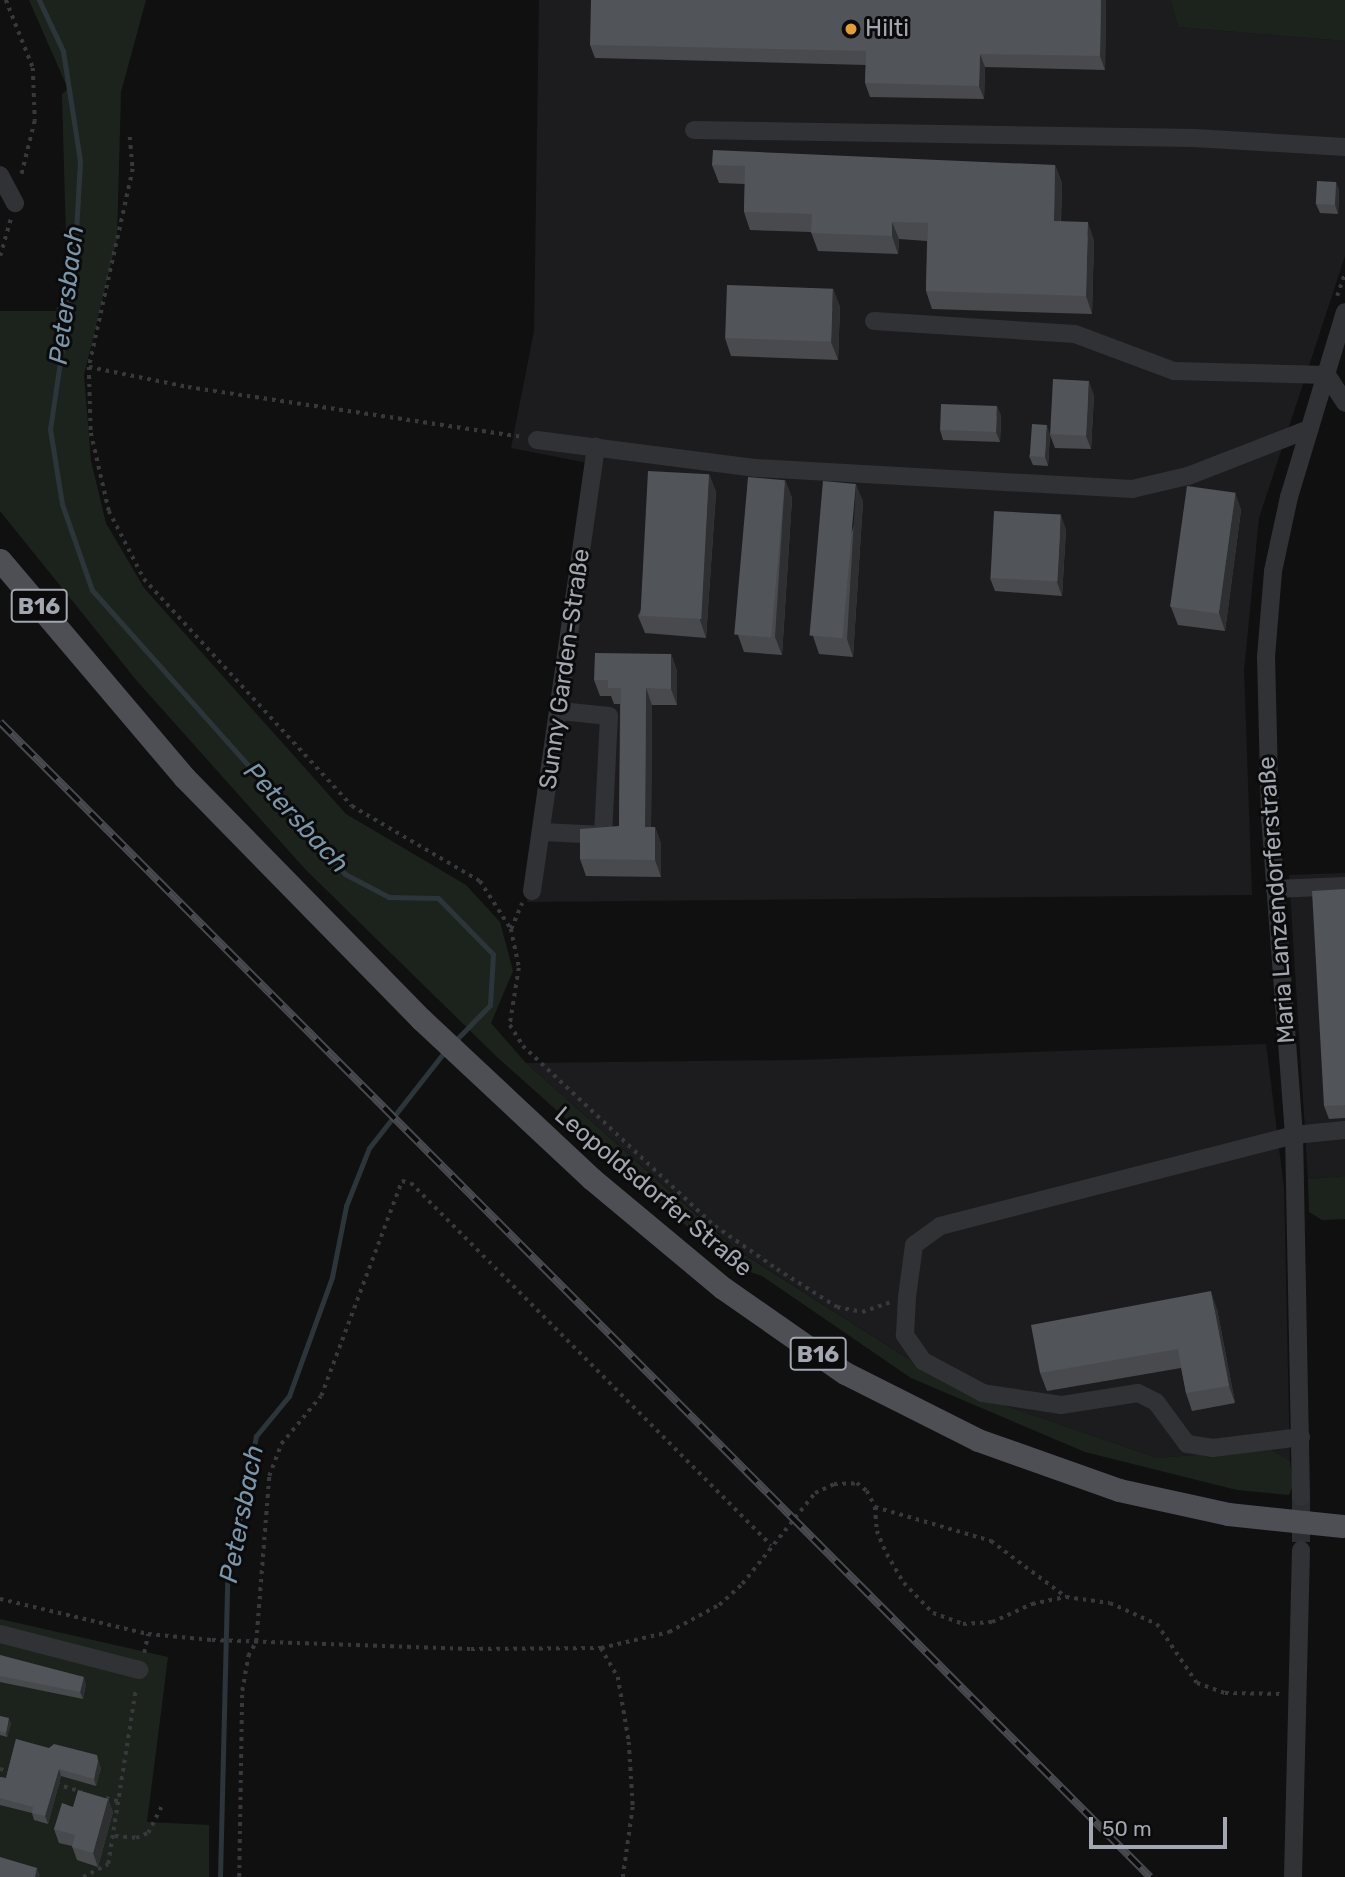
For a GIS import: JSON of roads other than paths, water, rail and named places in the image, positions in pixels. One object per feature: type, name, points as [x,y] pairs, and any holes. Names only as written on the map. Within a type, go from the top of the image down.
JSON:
[{"type":"main road","name":"Leopoldsdorfer Straße","points":[[0,560],[184,777],[421,1019],[592,1179],[723,1288],[845,1373],[978,1440],[1119,1490],[1228,1514],[1344,1526]]},
{"type":"street","points":[[694,130],[1180,138],[1345,147]]},
{"type":"street","points":[[0,175],[15,203]]},
{"type":"street","name":"Maria Lanzendorferstraße","points":[[1301,1497],[1294,1135],[1275,890],[1267,743],[1268,632],[1273,571],[1309,429],[1345,312]]},
{"type":"street","points":[[874,321],[1075,334],[1174,371],[1327,375],[1345,403]]},
{"type":"street","points":[[537,440],[757,468],[1132,489],[1188,476],[1309,429]]},
{"type":"street","name":"Sunny Garden-Straße","points":[[532,891],[543,832],[596,447]]},
{"type":"street","points":[[543,832],[603,835],[608,716],[560,711]]},
{"type":"street","points":[[1275,890],[1345,886]]},
{"type":"street","points":[[1301,1437],[1213,1448],[1186,1444],[1156,1402],[1138,1393],[1061,1405],[983,1393],[923,1361],[905,1335],[906,1297],[914,1245],[940,1226],[1294,1135],[1345,1130]]},
{"type":"street","points":[[1293,1877],[1301,1550]]},
{"type":"street","points":[[0,1634],[139,1670]]},
{"type":"waterway","name":"Petersbach","points":[[39,0],[63,51],[80,161],[74,267],[50,429],[62,504],[92,590],[345,874],[389,897],[438,898],[493,954],[490,1005],[455,1041]]},
{"type":"waterway","name":"Petersbach","points":[[220,1877],[227,1581],[256,1436],[289,1396],[332,1277],[346,1206],[369,1148],[445,1051]]},
{"type":"tunnel","points":[[1301,1497],[1301,1550]]},
{"type":"railway","points":[[0,722],[1150,1877]]},
{"type":"place","name":"Hilti","points":[[851,29]]}]
